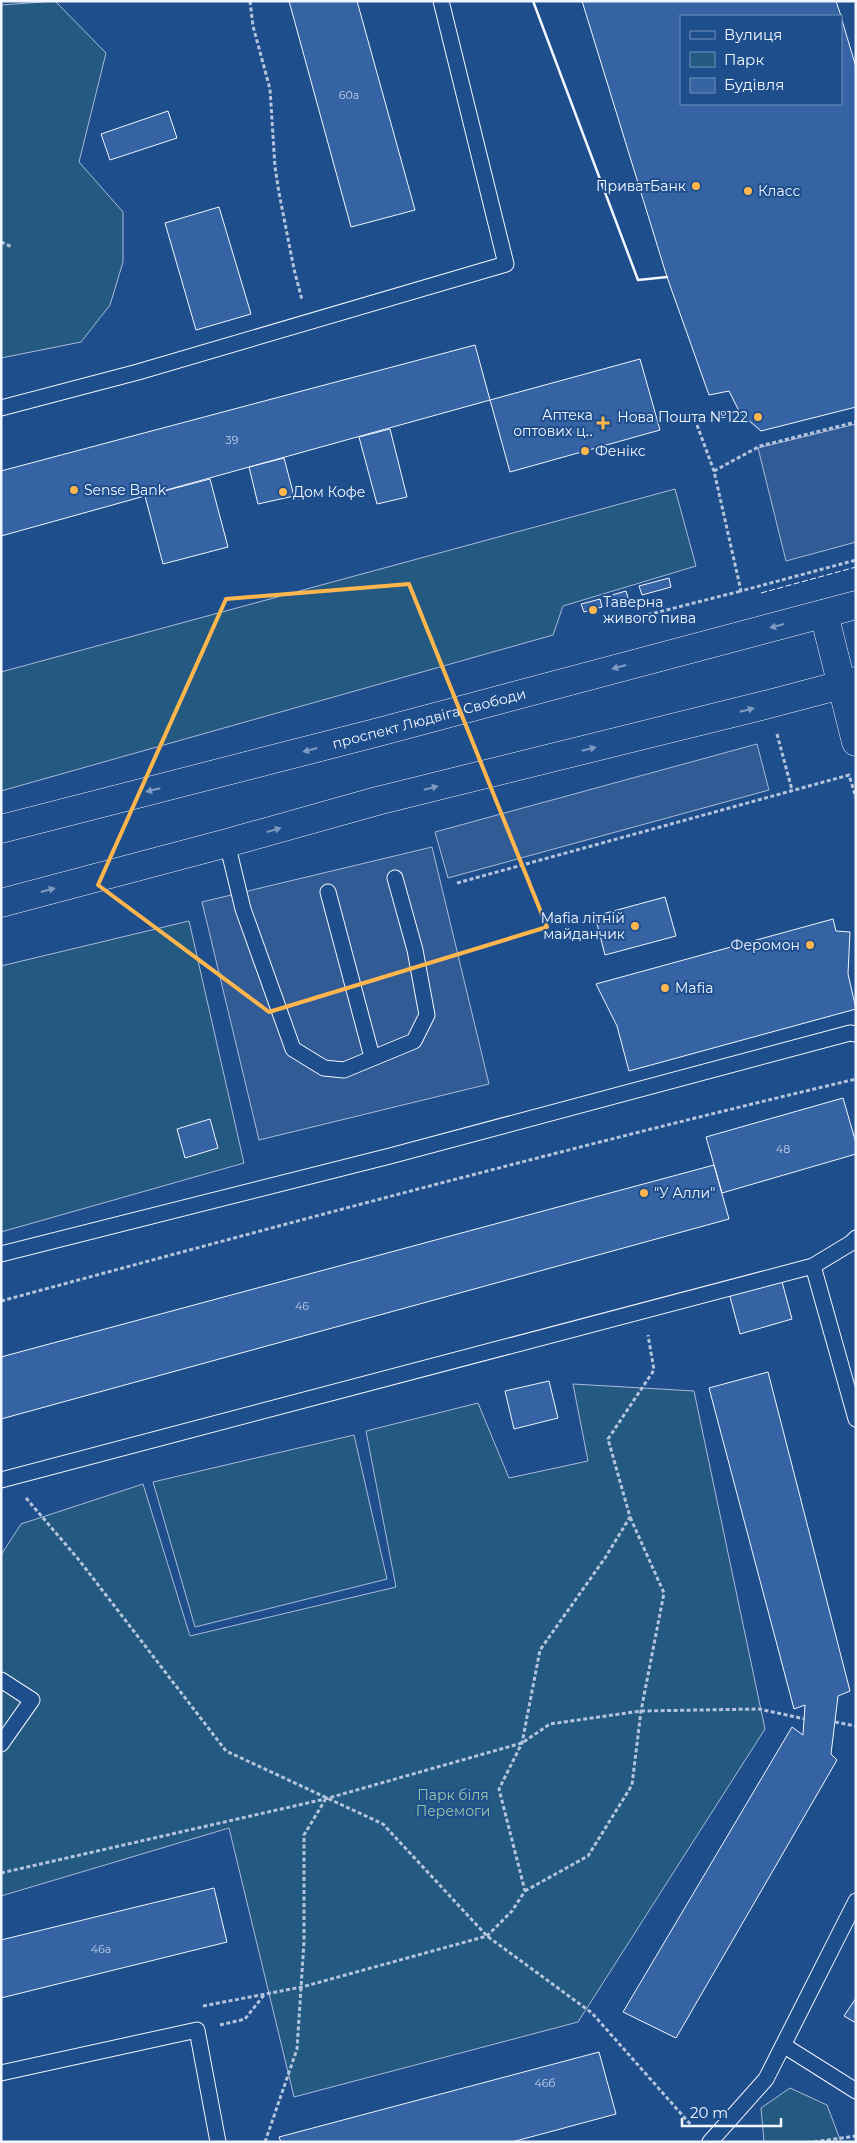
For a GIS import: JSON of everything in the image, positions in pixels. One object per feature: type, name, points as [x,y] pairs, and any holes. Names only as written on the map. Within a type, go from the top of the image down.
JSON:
[{"type":"main road","name":"проспект Людвіга Свободи","points":[[1,829],[824,614],[856,604]]},
{"type":"main road","points":[[824,614],[848,682],[856,742]]},
{"type":"main road","points":[[1,903],[227,844],[377,801],[751,709],[848,682]]},
{"type":"lane","points":[[1,408],[138,372],[506,264],[441,1]]},
{"type":"lane","points":[[227,844],[243,908],[292,1049],[324,1068],[344,1070],[414,1041],[427,1015],[415,950],[396,878]]},
{"type":"lane","points":[[328,892],[372,1057]]},
{"type":"lane","points":[[1,1254],[390,1156],[850,1033],[856,1034]]},
{"type":"lane","points":[[5,1478],[813,1266],[856,1238]]},
{"type":"lane","points":[[813,1266],[856,1419]]},
{"type":"lane","points":[[1,1680],[32,1700],[1,1744]]},
{"type":"lane","points":[[710,2142],[766,2079],[856,1901]]},
{"type":"lane","points":[[1,2074],[197,2030],[218,2142]]},
{"type":"lane","points":[[783,2045],[856,2091]]},
{"type":"path","points":[[250,1],[253,26],[270,89],[275,167],[279,193],[294,269],[309,322]]},
{"type":"path","points":[[1,242],[12,247]]},
{"type":"path","points":[[714,471],[760,446],[856,422]]},
{"type":"path","points":[[696,425],[714,471],[742,591]]},
{"type":"path","points":[[635,618],[856,560]]},
{"type":"path","points":[[777,734],[792,790]]},
{"type":"path","points":[[457,883],[849,775],[856,798]]},
{"type":"path","points":[[1,1301],[504,1165],[656,1126],[856,1079]]},
{"type":"path","points":[[196,2008],[302,1987],[487,1936],[512,1911],[525,1890],[588,1856],[632,1785],[641,1711],[664,1592],[630,1516],[608,1439],[654,1370],[644,1311]]},
{"type":"path","points":[[5,1478],[79,1560],[226,1751],[325,1799],[382,1824],[487,1936],[592,2013],[693,2128]]},
{"type":"path","points":[[525,1890],[499,1789],[522,1743],[540,1650],[605,1558],[630,1516]]},
{"type":"path","points":[[1,1873],[325,1799],[522,1743],[550,1724],[641,1711],[759,1709],[805,1719]]},
{"type":"path","points":[[835,1722],[856,1726]]},
{"type":"path","points":[[265,2142],[298,2049],[305,1909],[304,1835],[325,1799]]},
{"type":"path","points":[[197,2030],[245,2019],[264,1995]]},
{"type":"path","points":[[814,2142],[856,2136]]},
{"type":"highlighted area","points":[[409,584],[547,927],[269,1012],[98,885],[226,599]]},
{"type":"green space","points":[[55,1],[106,53],[79,162],[123,212],[123,262],[110,305],[81,342],[1,358],[1,5]]},
{"type":"green space","points":[[675,489],[696,566],[563,606],[553,635],[1,791],[1,672]]},
{"type":"green space","points":[[189,921],[244,1163],[1,1232],[1,966]]},
{"type":"green space","name":"Парк біля Перемоги","points":[[573,1384],[694,1391],[765,1729],[578,2022],[294,2097],[229,1828],[1,1896],[1,1555],[21,1524],[143,1484],[190,1636],[396,1587],[366,1431],[478,1403],[509,1478],[588,1461]]},
{"type":"green space","points":[[354,1435],[387,1579],[195,1627],[153,1482]]},
{"type":"green space","points":[[790,2088],[827,2105],[841,2142],[764,2142],[761,2108]]},
{"type":"shaded area","points":[[856,424],[856,542],[786,561],[758,448]]},
{"type":"shaded area","points":[[757,744],[769,790],[448,878],[435,832]]},
{"type":"shaded area","points":[[432,847],[489,1084],[259,1140],[202,902]]},
{"type":"building","points":[[289,1],[357,1],[415,210],[351,227]]},
{"type":"building","name":"Класс","points":[[582,1],[836,1],[841,15],[680,15],[680,105],[842,105],[842,20],[856,67],[856,407],[761,431],[740,413],[729,391],[709,395],[667,277]]},
{"type":"building","points":[[168,111],[177,138],[110,160],[101,134]]},
{"type":"building","points":[[219,207],[251,314],[196,330],[165,223]]},
{"type":"building","points":[[475,345],[490,400],[1,536],[1,471]]},
{"type":"building","points":[[640,359],[660,430],[510,472],[490,400]]},
{"type":"building","points":[[390,429],[407,497],[377,504],[359,437]]},
{"type":"building","points":[[284,458],[294,496],[258,504],[249,467]]},
{"type":"building","points":[[210,479],[228,547],[163,564],[145,496]]},
{"type":"building","points":[[669,578],[671,587],[642,595],[639,586]]},
{"type":"building","points":[[626,591],[629,601],[615,605],[612,595]]},
{"type":"building","points":[[600,599],[602,607],[584,612],[581,604]]},
{"type":"building","name":"Mafia літній майданчик","points":[[665,897],[676,936],[605,955],[595,916]]},
{"type":"building","points":[[833,919],[836,931],[850,932],[848,974],[856,1009],[629,1071],[617,1026],[596,984]]},
{"type":"building","points":[[843,1098],[856,1143],[856,1154],[722,1193],[706,1137]]},
{"type":"building","points":[[210,1119],[218,1148],[185,1158],[177,1129]]},
{"type":"building","points":[[714,1165],[729,1219],[1,1419],[1,1357]]},
{"type":"building","points":[[781,1278],[792,1319],[740,1334],[729,1293]]},
{"type":"building","points":[[768,1372],[850,1691],[838,1696],[831,1754],[837,1760],[676,2038],[623,2012],[792,1727],[803,1735],[805,1705],[794,1709],[709,1388]]},
{"type":"building","points":[[549,1381],[558,1418],[514,1429],[505,1391]]},
{"type":"building","points":[[214,1888],[227,1942],[1,1998],[1,1940]]},
{"type":"building","points":[[856,1998],[856,2023],[844,2016]]},
{"type":"building","points":[[599,2052],[616,2114],[512,2142],[281,2142],[279,2137]]},
{"type":"fence","points":[[761,593],[856,567]]},
{"type":"wall","points":[[533,1],[638,280],[667,277]]},
{"type":"place","name":"ПриватБанк","points":[[696,186]]},
{"type":"place","name":"Класс","points":[[748,191]]},
{"type":"place","name":"Нова Пошта №122","points":[[758,417]]},
{"type":"place","name":"Аптека оптових ц‥","points":[[603,423]]},
{"type":"place","name":"Фенікс","points":[[585,451]]},
{"type":"place","name":"Sense Bank","points":[[74,490]]},
{"type":"place","name":"Дом Кофе","points":[[283,492]]},
{"type":"place","name":"Таверна живого пива","points":[[593,610]]},
{"type":"place","name":"Mafia літній майданчик","points":[[635,926]]},
{"type":"place","name":"Феромон","points":[[810,945]]},
{"type":"place","name":"Mafia","points":[[665,988]]},
{"type":"place","name":"\"У Алли\"","points":[[644,1193]]}]
